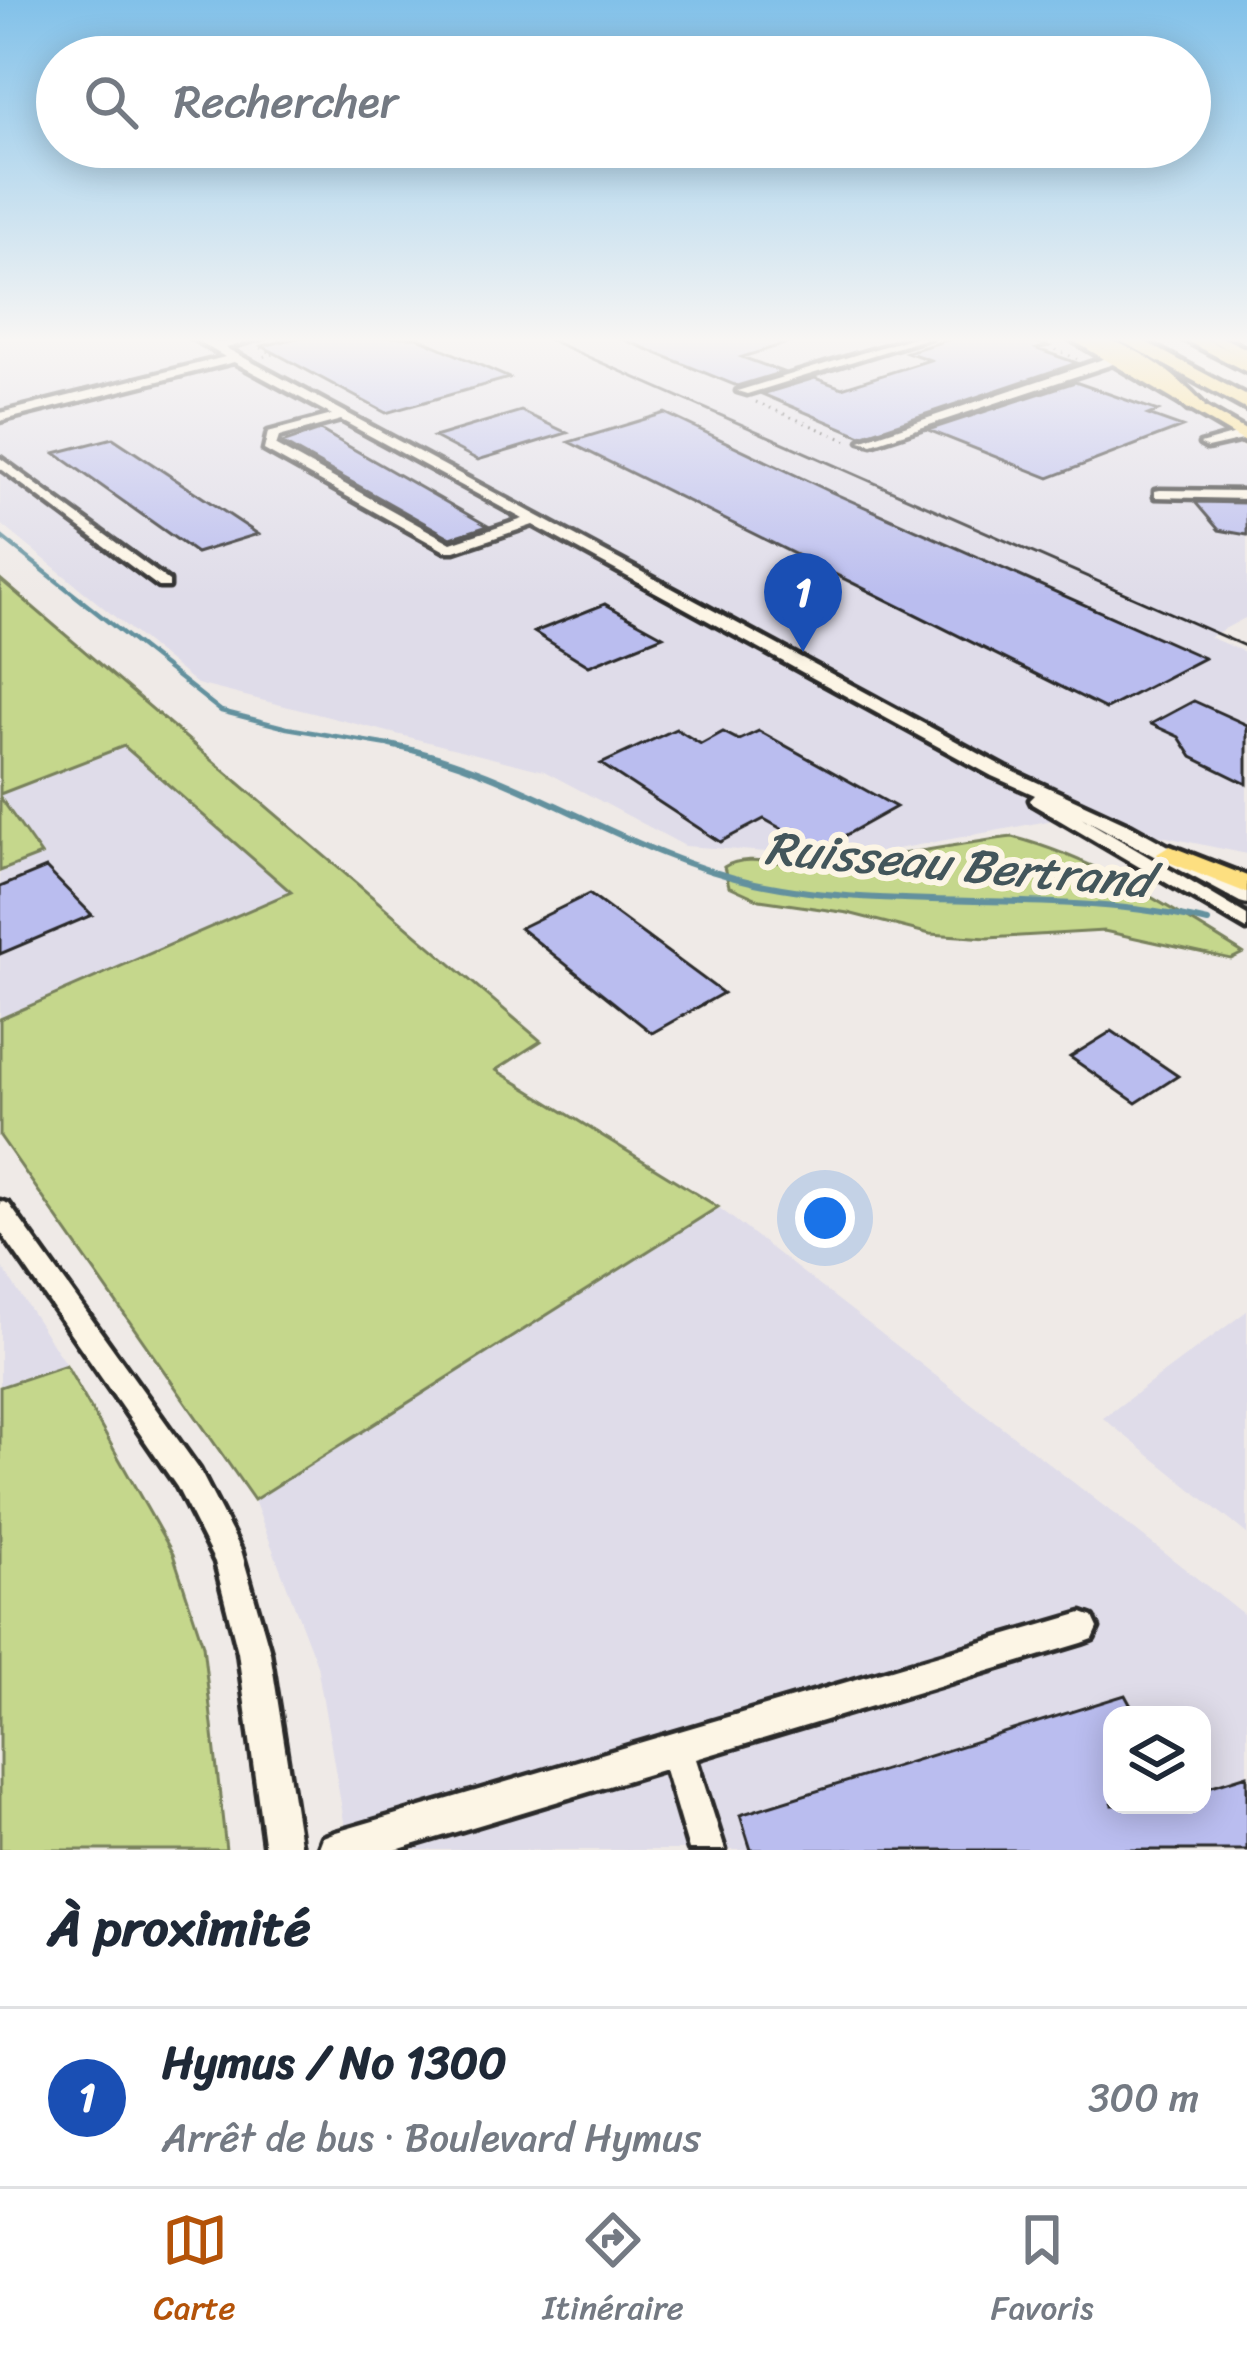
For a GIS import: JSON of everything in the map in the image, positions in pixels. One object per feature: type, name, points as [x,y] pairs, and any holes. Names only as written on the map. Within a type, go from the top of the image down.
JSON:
[{"type":"main road","points":[[1170,854],[1247,885]]},
{"type":"street","points":[[316,423],[268,437],[269,447],[450,548],[536,520]]},
{"type":"street","points":[[357,423],[999,772],[1170,854],[1247,898]]},
{"type":"street","points":[[867,441],[920,423]]},
{"type":"street","points":[[1207,444],[1245,437]]},
{"type":"street","points":[[0,462],[164,584]]},
{"type":"street","points":[[1160,494],[1247,495]]},
{"type":"street","points":[[999,772],[1072,823],[1247,924]]},
{"type":"street","points":[[0,1211],[188,1478],[230,1560],[254,1652],[283,1850]]},
{"type":"street","points":[[336,1850],[1082,1628]]},
{"type":"street","points":[[676,1749],[707,1850]]},
{"type":"path","points":[[803,423],[849,442],[867,441]]},
{"type":"shaded area","points":[[0,423],[1206,423],[1247,451],[1247,617],[1209,637],[1247,653],[1247,854],[1070,817],[848,858],[685,846],[544,771],[197,684],[0,523]]},
{"type":"shaded area","points":[[124,746],[292,892],[0,1019],[0,871],[40,855],[0,794]]},
{"type":"shaded area","points":[[718,1207],[1247,1617],[1247,1850],[349,1850],[317,1665],[254,1500]]},
{"type":"shaded area","points":[[0,1264],[66,1365],[0,1387]]},
{"type":"shaded area","points":[[1247,1311],[1247,1534],[1103,1418]]},
{"type":"green space","points":[[0,579],[541,1041],[496,1070],[718,1207],[254,1500],[0,1136],[0,1019],[291,892],[124,746],[0,794]]},
{"type":"green space","points":[[0,797],[41,855],[0,871]]},
{"type":"green space","points":[[1013,837],[1104,872],[1243,953],[1231,959],[1104,931],[988,938],[930,934],[848,913],[760,900],[729,886],[724,867],[753,860],[807,864],[859,860]]},
{"type":"green space","points":[[66,1365],[173,1554],[203,1645],[226,1850],[0,1850],[0,1387]]},
{"type":"building","points":[[480,423],[547,423],[567,433],[478,460],[434,437]]},
{"type":"building","points":[[631,423],[687,423],[1204,658],[1106,709],[569,442]]},
{"type":"building","points":[[831,423],[898,423],[861,436]]},
{"type":"building","points":[[948,423],[1182,427],[1049,478],[928,430]]},
{"type":"building","points":[[320,430],[488,526],[451,538],[282,443]]},
{"type":"building","points":[[113,438],[258,534],[196,553],[55,453]]},
{"type":"building","points":[[1195,502],[1247,503],[1247,535],[1219,530]]},
{"type":"building","points":[[605,604],[663,636],[589,666],[534,632]]},
{"type":"building","points":[[1194,701],[1247,725],[1247,784],[1192,757],[1179,737],[1151,724]]},
{"type":"building","points":[[676,729],[701,744],[723,732],[739,740],[759,731],[896,807],[819,850],[764,819],[720,842],[601,764]]},
{"type":"building","points":[[46,868],[92,915],[0,954],[0,887]]},
{"type":"building","points":[[589,894],[723,993],[652,1033],[520,928]]},
{"type":"building","points":[[1112,1031],[1178,1076],[1136,1103],[1070,1057]]},
{"type":"building","points":[[1125,1695],[1131,1706],[1103,1706],[1103,1814],[1211,1814],[1211,1786],[1247,1775],[1247,1850],[751,1850],[740,1815]]},
{"type":"waterway","name":"Ruisseau Bertrand","points":[[0,536],[221,711],[394,746]]},
{"type":"waterway","points":[[394,746],[406,748]]},
{"type":"waterway","name":"Ruisseau Bertrand","points":[[394,746],[484,774],[662,853],[755,883],[868,898],[1095,905],[1208,922]]},
{"type":"tram line","points":[[739,423],[1247,647]]},
{"type":"place","name":"Hymus / No 1300","points":[[803,652]]}]
